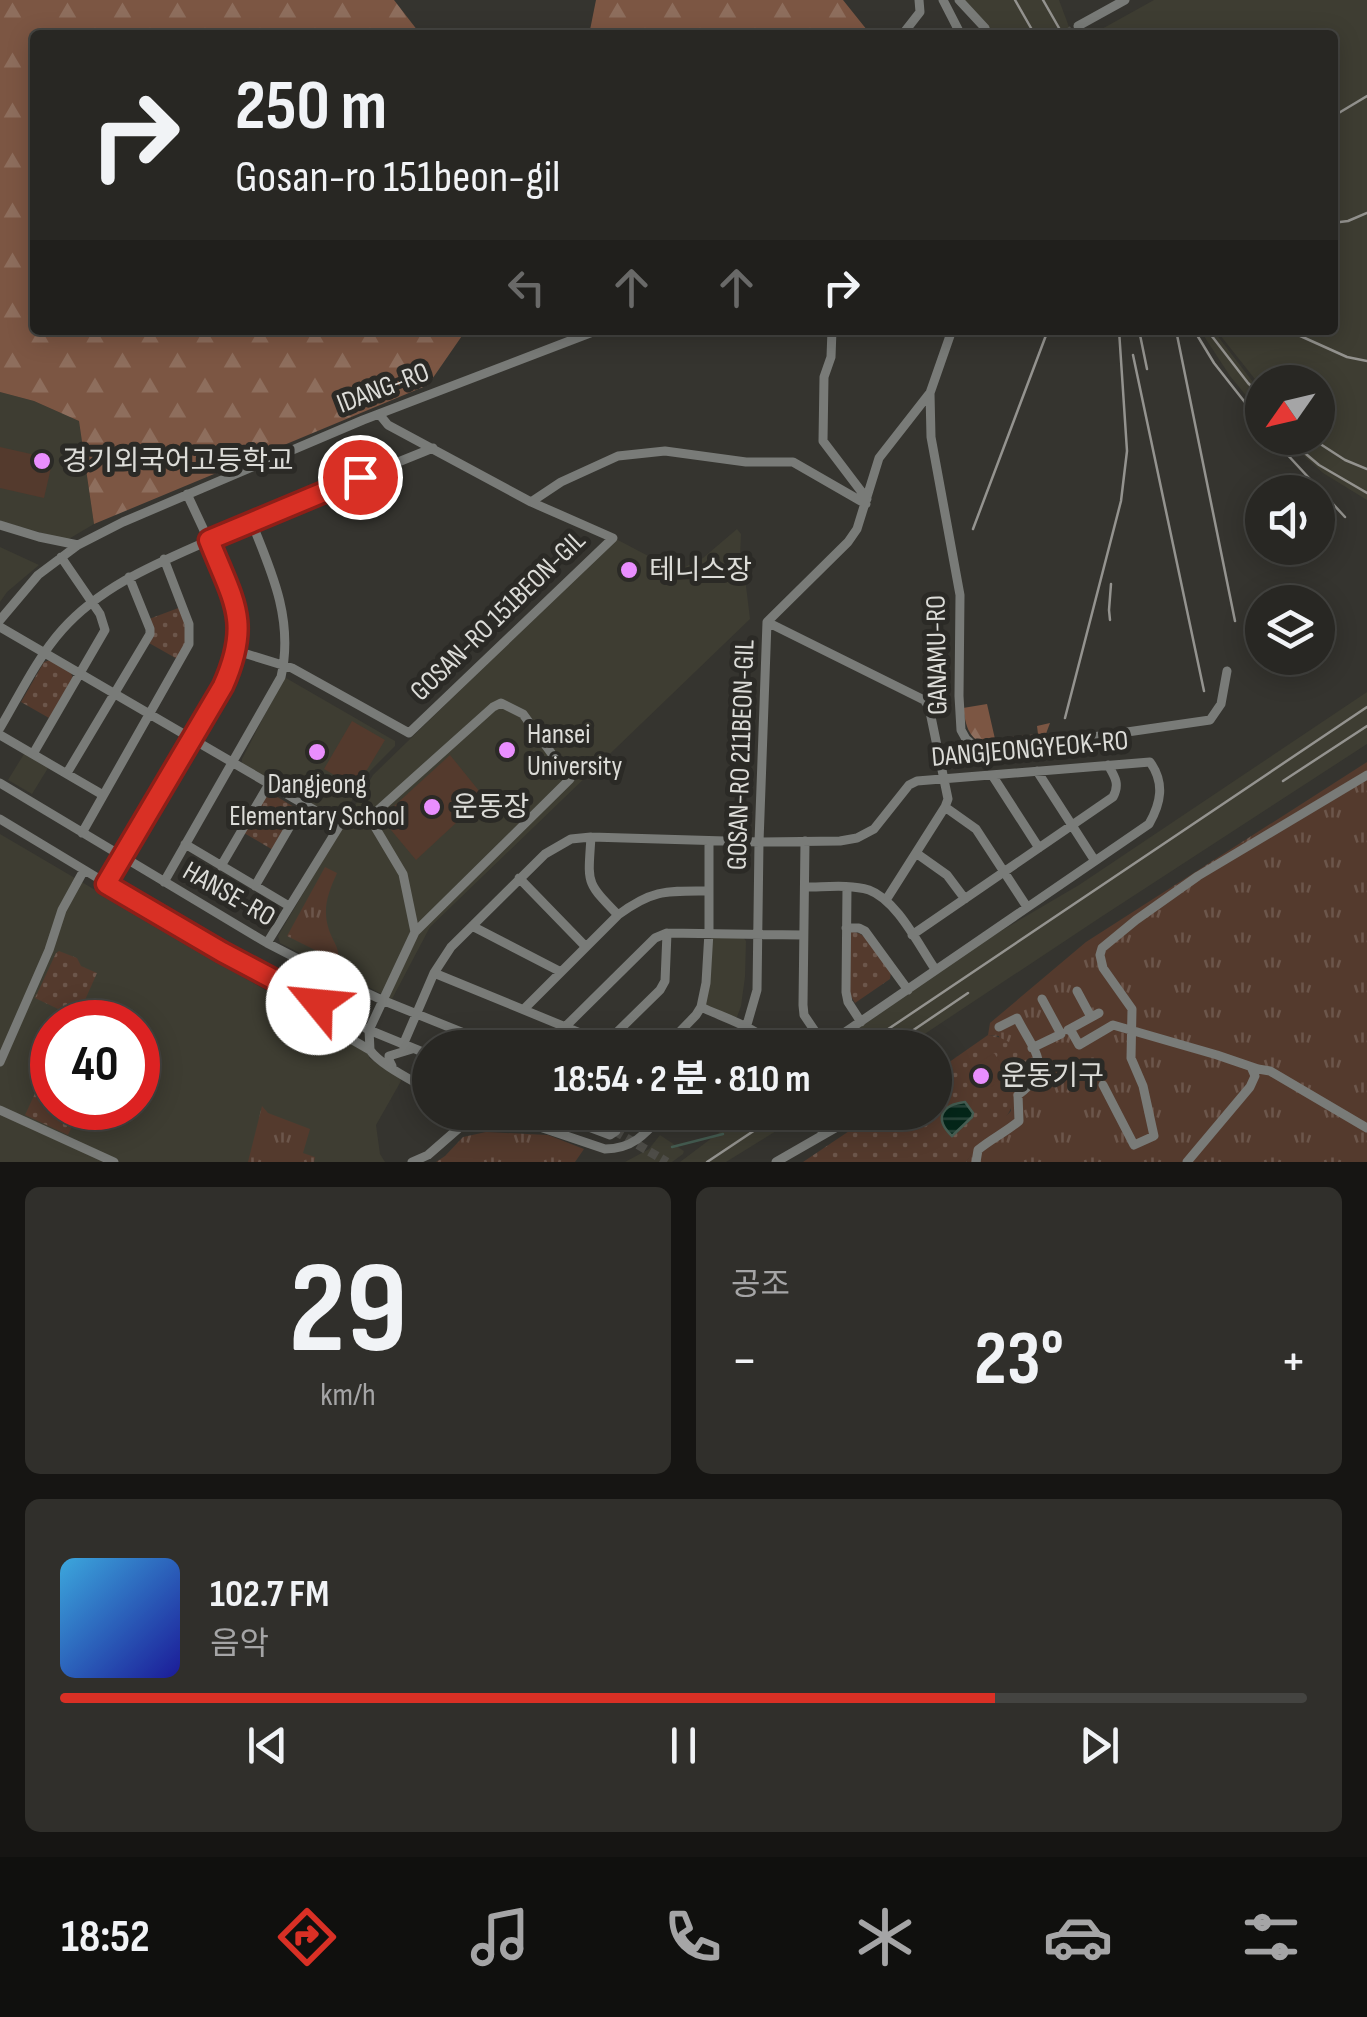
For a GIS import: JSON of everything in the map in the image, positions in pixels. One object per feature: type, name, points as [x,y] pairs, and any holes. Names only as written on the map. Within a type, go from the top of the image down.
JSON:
[{"type":"street","points":[[906,30],[920,12],[919,0]]},
{"type":"street","points":[[943,0],[958,30]]},
{"type":"street","points":[[959,0],[986,30]]},
{"type":"street","points":[[1078,26],[1124,0]]},
{"type":"street","name":"IDANG-RO","points":[[0,624],[38,575],[78,545],[123,522],[379,414],[585,335]]},
{"type":"street","points":[[832,335],[831,358],[824,378],[823,441],[867,502]]},
{"type":"street","name":"GANAMU-RO","points":[[950,335],[930,393],[931,437],[960,595],[959,696],[961,730],[966,740],[982,753],[1210,720],[1222,704],[1227,671]]},
{"type":"street","name":"GOSAN-RO 211BEON-GIL","points":[[746,1028],[757,990],[768,622],[848,542],[867,502],[878,458],[930,393]]},
{"type":"street","name":"GOSAN-RO 151BEON-GIL","points":[[237,651],[284,664],[409,733],[612,538],[531,502],[388,425],[379,414]]},
{"type":"street","points":[[103,794],[0,732],[44,653],[63,628],[129,577],[251,521],[433,448]]},
{"type":"street","points":[[531,502],[561,482],[618,456],[666,450],[746,462],[793,462],[867,502]]},
{"type":"street","points":[[106,884],[223,686],[237,651],[239,618],[209,540],[186,494]]},
{"type":"street","points":[[164,882],[275,689],[284,664],[282,603],[251,521]]},
{"type":"street","points":[[0,524],[78,545]]},
{"type":"street","points":[[33,754],[106,630],[93,602],[61,558]]},
{"type":"street","points":[[82,833],[189,644],[187,616],[164,560]]},
{"type":"street","points":[[67,774],[150,634],[129,577]]},
{"type":"street","points":[[768,622],[924,700],[932,713],[948,800],[886,900]]},
{"type":"street","points":[[0,624],[340,825],[268,942]]},
{"type":"street","points":[[370,1050],[369,1030],[415,932],[570,779],[524,716],[512,707],[500,703],[492,707],[374,817],[375,827],[400,867],[415,932]]},
{"type":"street","name":"DANGJEONGYEOK-RO","points":[[591,837],[840,841],[858,838],[874,829],[916,781],[1150,762],[1160,784],[1160,806],[1148,824],[849,1030]]},
{"type":"street","points":[[912,935],[1113,798],[1116,778],[1108,765]]},
{"type":"street","points":[[1037,771],[1095,861]]},
{"type":"street","points":[[992,775],[1039,848]]},
{"type":"street","points":[[1103,1085],[1134,1146],[1154,1136],[1143,1086],[1131,1058],[1132,1009],[1104,968],[1102,948],[1198,876],[1367,775]]},
{"type":"street","name":"HANSE-RO","points":[[0,783],[268,942],[382,1000],[458,1030]]},
{"type":"street","points":[[221,866],[269,784]]},
{"type":"street","points":[[255,886],[303,804]]},
{"type":"street","points":[[945,807],[976,829],[1027,907]]},
{"type":"street","points":[[0,819],[266,976],[369,1030],[412,1047]]},
{"type":"street","points":[[394,1068],[388,1060],[408,1046],[416,1012],[451,947],[519,878],[562,842],[591,837],[592,888],[618,915]]},
{"type":"street","points":[[680,1030],[701,1007],[706,983],[709,841]]},
{"type":"street","points":[[805,841],[804,1015],[814,1030]]},
{"type":"street","points":[[185,844],[289,906]]},
{"type":"street","points":[[916,853],[947,875],[965,899]]},
{"type":"street","points":[[0,1062],[50,950],[62,910],[84,870]]},
{"type":"street","points":[[519,878],[586,947]]},
{"type":"street","points":[[806,887],[866,889],[886,900],[934,969]]},
{"type":"street","points":[[847,887],[846,992],[861,1022]]},
{"type":"street","points":[[524,1010],[635,902],[662,891],[709,891]]},
{"type":"street","points":[[472,926],[561,972]]},
{"type":"street","points":[[846,928],[860,928],[868,934],[908,990]]},
{"type":"street","points":[[564,1030],[655,938],[667,933],[803,934]]},
{"type":"street","points":[[434,973],[602,1042],[610,1039],[660,990],[665,981],[667,933]]},
{"type":"street","points":[[266,976],[278,997],[370,1050],[379,1062],[412,1080]]},
{"type":"street","points":[[1032,1048],[1095,1015],[1077,992]]},
{"type":"street","points":[[1042,998],[1079,1045],[1113,1025],[1132,1030],[1270,1071],[1367,1128]]},
{"type":"street","points":[[701,1007],[750,1030]]},
{"type":"street","points":[[976,1162],[978,1150],[1019,1121],[1018,1095],[1035,1082],[1040,1063],[1016,1018],[999,1027]]},
{"type":"street","points":[[17,1024],[30,1030]]},
{"type":"street","points":[[1188,1162],[1254,1081],[1255,1072],[1250,1067]]},
{"type":"street","points":[[0,1110],[114,1162]]},
{"type":"street","points":[[412,1162],[428,1155],[451,1130]]},
{"type":"street","points":[[549,1130],[615,1149],[633,1143],[646,1130]]},
{"type":"street","points":[[820,1135],[824,1130]]},
{"type":"street","points":[[780,1160],[833,1130]]},
{"type":"shaded area","points":[[964,0],[1059,0],[1070,30],[989,30]]},
{"type":"shaded area","points":[[1154,0],[1367,0],[1367,500],[1335,480],[1335,475],[1323,473],[1303,455],[1335,455],[1335,365],[1245,367],[1220,335],[1338,335],[1338,30],[1100,30]]},
{"type":"shaded area","points":[[1203,335],[1217,335],[1245,372],[1245,394]]},
{"type":"shaded area","name":"경기외국어고등학교","points":[[0,392],[34,401],[79,421],[94,524],[67,540],[0,521]]},
{"type":"shaded area","name":"Hansei University","points":[[737,529],[741,534],[740,557],[750,619],[430,927],[392,999],[280,943],[278,936],[373,775],[616,539],[673,569],[681,569],[703,558]]},
{"type":"shaded area","points":[[0,547],[39,565],[0,602]]},
{"type":"shaded area","name":"Dangjeong Elementary School","points":[[286,678],[395,741],[395,746],[370,771],[343,815],[332,817],[242,765]]},
{"type":"shaded area","points":[[1367,692],[1367,744],[931,1030],[854,1030],[989,938],[1079,885]]},
{"type":"shaded area","points":[[24,754],[48,768],[32,794],[8,780]]},
{"type":"shaded area","points":[[0,834],[369,1051],[369,1058],[400,1077],[376,1125],[385,1162],[0,1162]]},
{"type":"shaded area","points":[[741,935],[746,941],[745,977],[741,1006],[737,1017],[732,1018],[705,1003],[711,937]]},
{"type":"shaded area","points":[[965,1102],[973,1113],[952,1136],[946,1130],[952,1130],[952,1105]]},
{"type":"shaded area","points":[[722,1130],[778,1130],[726,1162],[680,1162]]},
{"type":"shaded area","points":[[660,1135],[683,1154],[672,1162],[625,1162],[649,1149]]},
{"type":"green space","points":[[0,0],[394,0],[417,30],[30,30],[30,335],[463,335],[428,385],[94,524],[79,421],[34,401],[0,392]]},
{"type":"green space","points":[[596,0],[843,0],[867,30],[590,30]]},
{"type":"green space","points":[[0,447],[53,459],[44,498],[0,488]]},
{"type":"green space","points":[[181,607],[186,634],[179,660],[149,643],[149,619]]},
{"type":"green space","points":[[50,660],[73,678],[49,718],[21,702],[44,662]]},
{"type":"green space","points":[[987,704],[995,739],[1038,734],[1037,726],[1050,723],[1044,739],[984,744],[978,741],[968,729],[963,708]]},
{"type":"green space","points":[[352,721],[385,740],[356,788],[324,769]]},
{"type":"green space","name":"운동장","points":[[450,755],[484,797],[416,860],[381,818]]},
{"type":"green space","points":[[1367,762],[1367,1162],[966,1162],[1011,1111],[999,1036],[988,1035],[990,1023],[1086,942]]},
{"type":"green space","points":[[271,793],[296,811],[273,850],[244,833]]},
{"type":"green space","points":[[325,867],[337,873],[326,915],[339,962],[287,936]]},
{"type":"green space","points":[[851,931],[870,941],[891,972],[890,979],[855,1003],[848,991]]},
{"type":"green space","points":[[56,953],[77,958],[81,966],[97,973],[85,1000],[35,998]]},
{"type":"green space","points":[[988,1035],[1016,1048],[1024,1061],[1025,1069],[1011,1109],[966,1162],[803,1162],[851,1130],[952,1130],[952,1060]]},
{"type":"green space","points":[[994,1053],[1008,1074],[996,1082],[982,1063],[995,1084],[983,1087],[974,1078],[974,1066]]},
{"type":"green space","points":[[262,1106],[268,1113],[310,1129],[303,1153],[315,1157],[314,1162],[248,1162]]},
{"type":"green space","points":[[486,1132],[548,1135],[584,1149],[575,1162],[436,1162],[463,1137]]},
{"type":"waterway","points":[[672,1147],[723,1134]]},
{"type":"tunnel","points":[[1072,30],[1078,26]]},
{"type":"tunnel","points":[[613,1130],[667,1162]]},
{"type":"railway","points":[[1015,0],[1032,30]]},
{"type":"railway","points":[[1043,0],[1060,30]]},
{"type":"railway","points":[[1338,113],[1367,96]]},
{"type":"railway","points":[[1338,222],[1367,213]]},
{"type":"railway","points":[[973,529],[1046,335]]},
{"type":"railway","points":[[1065,718],[1121,501],[1127,451],[1119,335]]},
{"type":"railway","points":[[1140,335],[1147,369]]},
{"type":"railway","points":[[1177,335],[1235,621]]},
{"type":"railway","points":[[1197,335],[1245,402]]},
{"type":"railway","points":[[1211,335],[1245,379]]},
{"type":"railway","points":[[1298,335],[1347,357],[1367,361]]},
{"type":"railway","points":[[1133,355],[1204,691]]},
{"type":"railway","points":[[1335,454],[1367,469]]},
{"type":"railway","points":[[1288,455],[1345,517]]},
{"type":"railway","points":[[1307,455],[1367,493]]},
{"type":"railway","points":[[1110,620],[1111,584]]},
{"type":"railway","points":[[887,1030],[1367,707]]},
{"type":"railway","points":[[1283,781],[1367,726]]},
{"type":"railway","points":[[914,1030],[968,993]]},
{"type":"railway","points":[[707,1162],[755,1130]]},
{"type":"place","name":"경기외국어고등학교","points":[[42,461]]},
{"type":"place","name":"테니스장","points":[[629,570]]},
{"type":"place","name":"Hansei University","points":[[507,750]]},
{"type":"place","name":"Dangjeong Elementary School","points":[[317,752]]},
{"type":"place","name":"운동장","points":[[432,807]]},
{"type":"place","name":"운동기구","points":[[981,1076]]},
{"type":"route","points":[[318,1003],[106,884],[223,686],[237,651],[239,618],[209,540],[360,477]]}]
